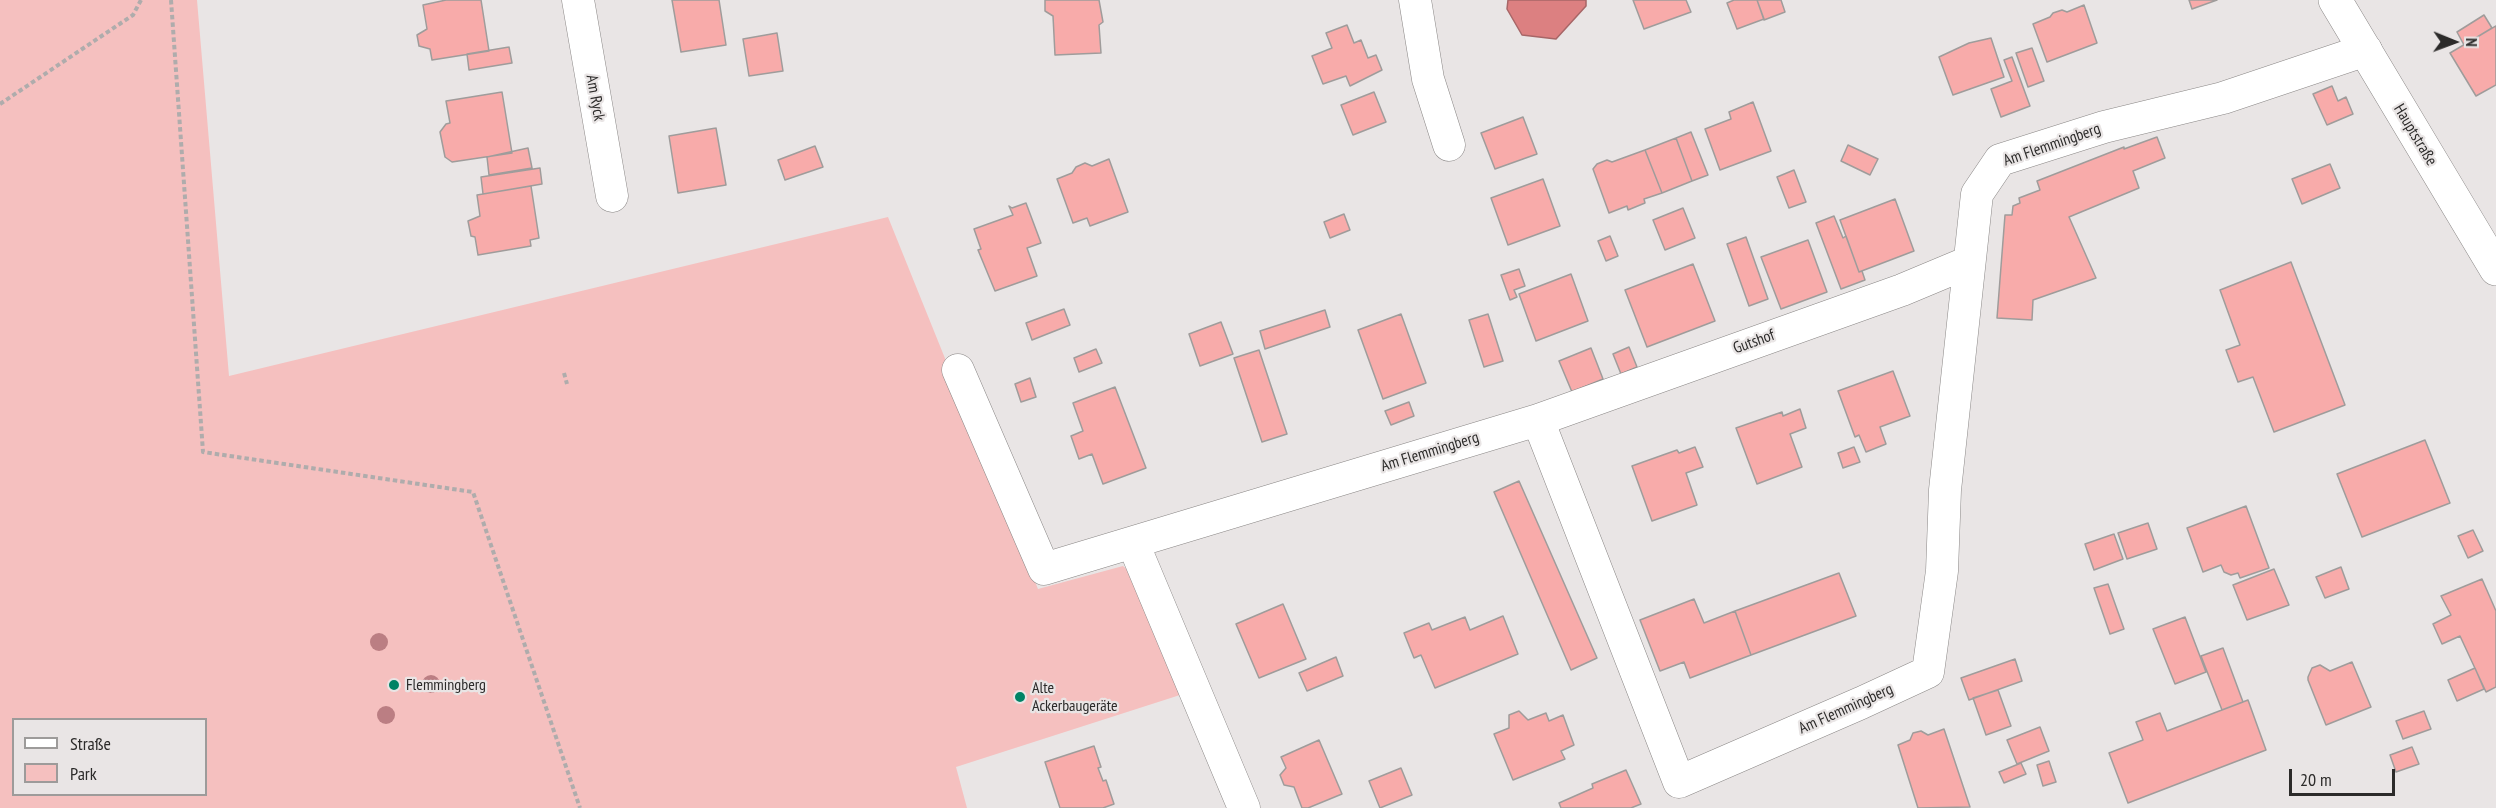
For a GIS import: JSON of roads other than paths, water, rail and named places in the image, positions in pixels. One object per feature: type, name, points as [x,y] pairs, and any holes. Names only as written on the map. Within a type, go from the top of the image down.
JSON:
[{"type":"street","name":"Am Ryck","points":[[578,0],[612,196]]},
{"type":"street","points":[[1415,0],[1428,79],[1449,145]]},
{"type":"street","name":"Hauptstraße","points":[[2335,0],[2496,269]]},
{"type":"street","name":"Am Flemmingberg","points":[[958,370],[1044,568],[1538,420],[1679,782],[1928,672],[1942,571],[1946,490],[1977,194],[2000,160],[2104,127],[2223,98],[2366,50]]},
{"type":"street","name":"Gutshof","points":[[1538,420],[1891,294],[1969,262]]},
{"type":"street","points":[[1133,543],[1244,808]]},
{"type":"place","name":"Flemmingberg","points":[[394,685]]},
{"type":"place","name":"Alte Ackerbaugeräte","points":[[1020,697]]}]
